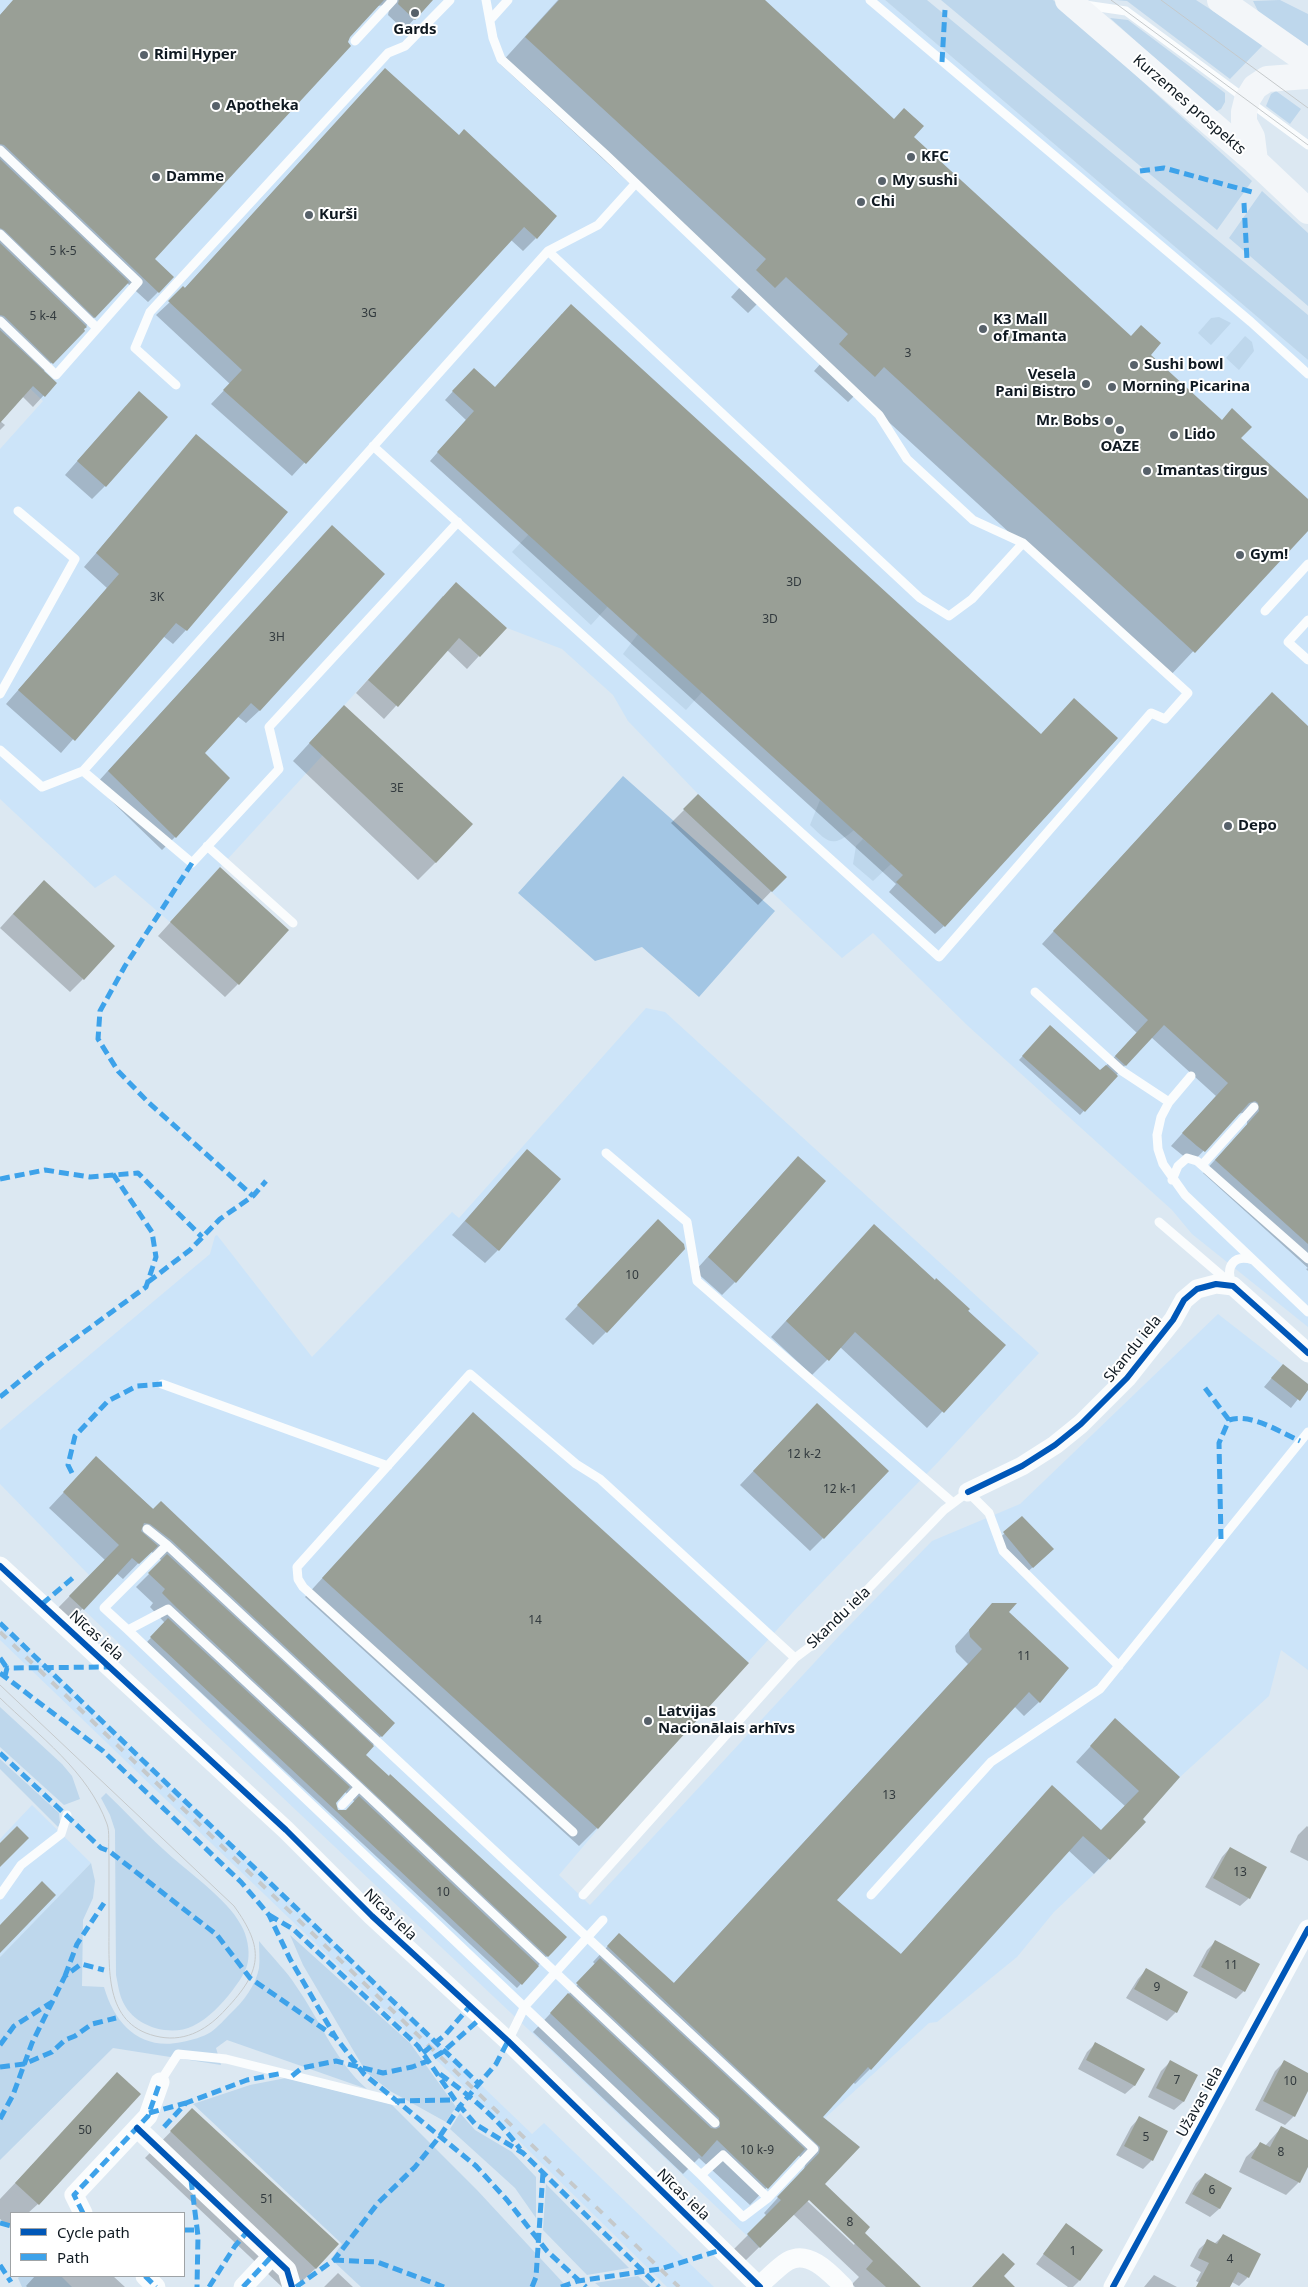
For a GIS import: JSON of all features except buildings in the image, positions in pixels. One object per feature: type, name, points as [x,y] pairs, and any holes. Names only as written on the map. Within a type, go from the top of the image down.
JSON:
[{"type":"main road","points":[[1220,0],[1308,62]]},
{"type":"main road","name":"Kurzemes prospekts","points":[[1070,2],[1255,162],[1308,211]]},
{"type":"main road","points":[[1255,162],[1252,137],[1244,122],[1244,112],[1247,100],[1255,87],[1268,79],[1308,76]]},
{"type":"street","name":"Skandu iela","points":[[960,1497],[1022,1466],[1055,1445],[1081,1424],[1127,1378],[1173,1320],[1184,1300],[1197,1289],[1216,1284],[1233,1286]]},
{"type":"street","points":[[1233,1286],[1308,1353]]},
{"type":"street","name":"Nīcas iela","points":[[0,1566],[286,1830],[372,1916],[508,2041],[759,2287],[790,2260],[805,2258],[825,2268],[844,2287]]},
{"type":"street","name":"Užavas iela","points":[[1113,2287],[1308,1929]]},
{"type":"street","points":[[82,2212],[74,2195],[148,2116],[160,2082]]},
{"type":"street","points":[[137,2128],[287,2270],[292,2287]]},
{"type":"street","points":[[243,2287],[272,2256]]},
{"type":"street","points":[[146,2277],[156,2287]]},
{"type":"lane","points":[[355,41],[393,0]]},
{"type":"lane","points":[[176,385],[135,348],[150,312],[388,54],[406,46],[450,0]]},
{"type":"lane","points":[[374,446],[939,957],[1151,713],[1165,719],[1188,693],[1023,543],[972,520],[907,459],[879,415],[605,154],[501,59],[492,38],[486,0]]},
{"type":"lane","points":[[490,20],[508,0]]},
{"type":"lane","points":[[870,0],[1251,322],[1308,374]]},
{"type":"lane","points":[[1070,2],[1126,11],[1308,145]]},
{"type":"lane","points":[[0,150],[138,282],[56,375],[0,321]]},
{"type":"lane","points":[[0,750],[42,787],[84,770],[548,251],[598,225],[635,184]]},
{"type":"lane","points":[[0,234],[97,328]]},
{"type":"lane","points":[[548,251],[920,598],[949,616],[972,599],[1023,543]]},
{"type":"lane","points":[[0,694],[75,558],[18,511]]},
{"type":"lane","points":[[84,770],[192,862],[279,768],[269,727],[458,522]]},
{"type":"lane","points":[[1265,612],[1308,564]]},
{"type":"lane","points":[[1308,620],[1288,642],[1308,660]]},
{"type":"lane","points":[[207,846],[293,924]]},
{"type":"lane","points":[[1035,992],[1122,1071],[1168,1102]]},
{"type":"lane","points":[[1191,1076],[1168,1102],[1161,1117],[1157,1135],[1158,1149],[1163,1164],[1172,1180],[1184,1195],[1308,1312]]},
{"type":"lane","points":[[1202,1166],[1254,1107]]},
{"type":"lane","points":[[606,1153],[687,1222],[696,1280],[960,1497],[989,1512],[1003,1551],[1119,1666]]},
{"type":"lane","points":[[1172,1180],[1178,1166],[1187,1158],[1197,1161],[1307,1256]]},
{"type":"lane","points":[[1159,1222],[1233,1286]]},
{"type":"lane","points":[[1233,1286],[1228,1274],[1230,1267],[1237,1260],[1246,1258],[1255,1260]]},
{"type":"lane","points":[[574,1832],[304,1587],[298,1579],[297,1567],[470,1374],[576,1464],[600,1479],[795,1658]]},
{"type":"lane","points":[[162,1384],[388,1466]]},
{"type":"lane","points":[[871,1894],[992,1762],[1100,1689],[1308,1432]]},
{"type":"lane","name":"Skandu iela","points":[[583,1896],[795,1658],[819,1640],[944,1510],[960,1497]]},
{"type":"lane","points":[[147,1530],[166,1545],[586,1939],[814,2149],[768,2198],[744,2216],[526,2006],[104,1608],[166,1545]]},
{"type":"lane","points":[[128,1630],[168,1609],[714,2123]]},
{"type":"lane","points":[[342,1805],[359,1787]]},
{"type":"lane","points":[[0,1895],[21,1865],[61,1834],[67,1814]]},
{"type":"lane","points":[[508,2041],[526,2006],[603,1920]]},
{"type":"lane","points":[[160,2082],[178,2054],[226,2059],[395,2101]]},
{"type":"lane","points":[[701,2175],[722,2155],[768,2198]]},
{"type":"shaded area","points":[[0,0],[885,0],[1308,360],[1308,1327],[1192,1234],[1172,1210],[968,1026],[873,933],[842,958],[683,809],[698,794],[628,721],[613,695],[562,649],[507,628],[456,582],[310,743],[323,755],[170,922],[115,875],[95,888],[0,799],[0,449],[43,401],[0,360]]},
{"type":"shaded area","points":[[885,0],[927,0],[1308,315],[1308,360]]},
{"type":"shaded area","points":[[941,0],[1053,0],[1252,181],[1217,230]]},
{"type":"shaded area","points":[[1116,0],[1196,0],[1264,44],[1230,79],[1127,1]]},
{"type":"shaded area","points":[[1280,0],[1308,14],[1308,46],[1260,15],[1253,1]]},
{"type":"shaded area","points":[[1110,18],[1128,20],[1225,93],[1225,102],[1221,109],[1215,112]]},
{"type":"shaded area","points":[[1276,91],[1301,109],[1290,124],[1266,106],[1271,94]]},
{"type":"shaded area","points":[[1262,191],[1308,233],[1308,306],[1229,238]]},
{"type":"shaded area","points":[[1219,317],[1231,323],[1211,345],[1198,333],[1211,318]]},
{"type":"shaded area","points":[[1245,336],[1252,342],[1254,351],[1239,370],[1226,358]]},
{"type":"shaded area","points":[[529,534],[608,606],[591,625],[512,552]]},
{"type":"shaded area","points":[[638,634],[702,692],[686,710],[623,654]]},
{"type":"shaded area","points":[[623,776],[775,911],[699,997],[642,947],[595,961],[518,893]]},
{"type":"shaded area","points":[[820,800],[854,830],[847,836],[835,841],[830,841],[821,836],[810,825]]},
{"type":"shaded area","points":[[863,839],[891,864],[873,881],[853,864],[856,846]]},
{"type":"shaded area","points":[[646,1008],[665,1012],[1039,1353],[939,1461],[793,1612],[559,1875],[590,1905],[839,1636],[932,1541],[1020,1504],[1218,1314],[1308,1384],[1308,1670],[1281,1650],[1269,1696],[1180,1777],[1143,1818],[1146,1822],[1054,1912],[1017,1957],[937,2022],[929,2023],[825,2118],[860,2147],[760,2248],[69,1596],[89,1575],[0,1484],[0,1430],[210,1254],[215,1236],[217,1235],[312,1357],[452,1212],[459,1218]]},
{"type":"shaded area","points":[[0,1623],[532,2134],[544,2123],[714,2287],[667,2287],[449,2072],[0,1640]]},
{"type":"shaded area","points":[[0,1707],[62,1764],[72,1776],[80,1799],[64,1805],[0,1747]]},
{"type":"shaded area","points":[[0,1759],[59,1813],[60,1823],[58,1827],[0,1769]]},
{"type":"shaded area","points":[[106,1793],[172,1857],[226,1905],[235,1915],[245,1933],[249,1957],[242,1977],[219,2006],[193,2026],[174,2030],[154,2028],[137,2019],[129,2012],[121,1997],[116,1975],[115,1830],[101,1798]]},
{"type":"shaded area","points":[[32,1805],[91,1863],[0,1957],[0,1839]]},
{"type":"shaded area","points":[[91,1863],[95,1881],[93,1898],[83,1920],[82,1986],[104,1987],[115,2013],[132,2032],[142,2039],[154,2043],[167,2044],[193,2039],[211,2032],[240,2004],[252,1987],[259,1968],[259,1941],[292,1980],[337,2053],[367,2089],[227,2040],[216,2048],[221,2065],[113,2048],[0,2160],[0,1957]]},
{"type":"shaded area","points":[[290,1935],[410,2043],[456,2107],[446,2122],[390,2091],[366,2072],[303,1965]]},
{"type":"shaded area","points":[[286,2078],[391,2104],[477,2190],[567,2287],[361,2287],[331,2259],[342,2244],[193,2104],[250,2085]]},
{"type":"shaded area","points":[[460,2113],[475,2130],[512,2152],[536,2177],[536,2218],[515,2188],[450,2129]]},
{"type":"shaded area","points":[[546,2184],[629,2268],[587,2275],[543,2230]]},
{"type":"shaded area","points":[[638,2276],[650,2287],[600,2287],[595,2283]]},
{"type":"shaded area","points":[[62,2277],[72,2287],[22,2287],[18,2278]]},
{"type":"tram line","points":[[1111,0],[1308,145]]},
{"type":"tram line","points":[[1161,0],[1308,108]]},
{"type":"tram line","points":[[0,1685],[234,1906],[244,1921],[255,1947],[253,1971],[238,1995],[205,2028],[179,2037],[160,2037],[142,2031],[129,2022],[120,2010],[114,1996],[109,1963],[109,1838],[107,1824],[99,1805],[75,1771],[61,1755],[0,1698]]},
{"type":"railway","points":[[0,1632],[679,2287]]},
{"type":"marked path","points":[[942,62],[945,10]]},
{"type":"marked path","points":[[1140,171],[1164,168],[1252,192]]},
{"type":"marked path","points":[[1244,203],[1247,260]]},
{"type":"marked path","points":[[192,863],[125,966],[100,1011],[98,1039],[118,1071],[148,1102],[253,1196]]},
{"type":"marked path","points":[[0,1179],[45,1170],[90,1177],[138,1173],[202,1237]]},
{"type":"marked path","points":[[0,1397],[47,1359],[146,1287],[156,1257],[152,1232],[113,1174]]},
{"type":"marked path","points":[[148,1282],[190,1250],[220,1219],[253,1196],[266,1181]]},
{"type":"marked path","points":[[72,1473],[68,1465],[75,1436],[108,1401],[137,1386],[162,1384]]},
{"type":"marked path","points":[[1205,1388],[1229,1420]]},
{"type":"marked path","points":[[1221,1539],[1219,1443],[1229,1420],[1247,1419],[1256,1421],[1300,1441]]},
{"type":"marked path","points":[[42,1604],[74,1577]]},
{"type":"marked path","points":[[0,1623],[479,2084]]},
{"type":"marked path","points":[[0,1658],[7,1668]]},
{"type":"marked path","points":[[5,1676],[7,1668],[109,1667]]},
{"type":"marked path","points":[[0,1673],[103,1751],[241,1882],[269,1915],[290,1959],[336,2038],[364,2074],[476,2166],[507,2200],[547,2251],[586,2287]]},
{"type":"marked path","points":[[0,1753],[101,1848],[109,1851],[217,1935],[250,1978],[334,2036]]},
{"type":"marked path","points":[[65,1976],[77,1944],[104,1903]]},
{"type":"marked path","points":[[269,1915],[293,1929],[418,2046],[455,2100],[475,2124],[523,2153],[659,2287]]},
{"type":"marked path","points":[[0,2119],[13,2095],[32,2043],[65,1976],[81,1964],[104,1970]]},
{"type":"marked path","points":[[0,2045],[14,2026],[52,2002]]},
{"type":"marked path","points":[[423,2053],[446,2034],[470,2006]]},
{"type":"marked path","points":[[292,2076],[302,2068],[336,2061],[383,2073],[412,2067],[428,2061],[444,2051],[482,2017]]},
{"type":"marked path","points":[[0,2067],[24,2064],[52,2052],[65,2040],[75,2036],[92,2024],[116,2018]]},
{"type":"marked path","points":[[296,2287],[334,2260],[378,2203],[415,2167],[440,2136],[460,2106],[496,2064],[508,2041]]},
{"type":"marked path","points":[[164,2127],[186,2103],[247,2080],[283,2073]]},
{"type":"marked path","points":[[440,2074],[483,2108],[520,2149]]},
{"type":"marked path","points":[[82,2212],[74,2195],[148,2116],[160,2082]]},
{"type":"marked path","points":[[395,2101],[455,2100]]},
{"type":"marked path","points":[[149,2113],[186,2103]]},
{"type":"marked path","points":[[532,2287],[536,2277],[543,2172]]},
{"type":"marked path","points":[[191,2180],[198,2236],[197,2287]]},
{"type":"marked path","points":[[0,2223],[10,2226]]},
{"type":"marked path","points":[[185,2230],[198,2230]]},
{"type":"marked path","points":[[209,2287],[235,2246],[247,2232]]},
{"type":"marked path","points":[[561,2287],[578,2281],[660,2269],[721,2250]]},
{"type":"marked path","points":[[243,2287],[272,2256]]},
{"type":"marked path","points":[[334,2260],[377,2262],[444,2287]]},
{"type":"marked path","points":[[0,2265],[11,2282]]},
{"type":"marked path","points":[[146,2277],[156,2287]]},
{"type":"cycle path","points":[[968,1492],[1022,1466],[1055,1445],[1081,1424],[1127,1378],[1173,1320],[1184,1300],[1197,1289],[1216,1284],[1233,1286],[1308,1353]]},
{"type":"cycle path","points":[[0,1566],[286,1830],[372,1916],[508,2041],[760,2287]]},
{"type":"cycle path","points":[[1113,2287],[1308,1929]]},
{"type":"cycle path","points":[[137,2128],[287,2270],[292,2287]]},
{"type":"place","name":"Gards","points":[[415,13]]},
{"type":"place","name":"Rimi Hyper","points":[[144,55]]},
{"type":"place","name":"Apotheka","points":[[216,106]]},
{"type":"place","name":"KFC","points":[[911,157]]},
{"type":"place","name":"Damme","points":[[156,177]]},
{"type":"place","name":"My sushi","points":[[882,181]]},
{"type":"place","name":"Chi","points":[[861,202]]},
{"type":"place","name":"Kurši","points":[[309,215]]},
{"type":"place","name":"K3 Mall of Imanta","points":[[983,329]]},
{"type":"place","name":"Sushi bowl","points":[[1134,365]]},
{"type":"place","name":"Vesela Pani Bistro","points":[[1086,384]]},
{"type":"place","name":"Morning Picarina","points":[[1112,387]]},
{"type":"place","name":"Mr. Bobs","points":[[1109,421]]},
{"type":"place","name":"OAZE","points":[[1120,430]]},
{"type":"place","name":"Lido","points":[[1174,435]]},
{"type":"place","name":"Imantas tirgus","points":[[1147,471]]},
{"type":"place","name":"Gym!","points":[[1240,555]]},
{"type":"place","name":"Depo","points":[[1228,826]]},
{"type":"place","name":"Latvijas Nacionālais arhīvs","points":[[648,1721]]}]
